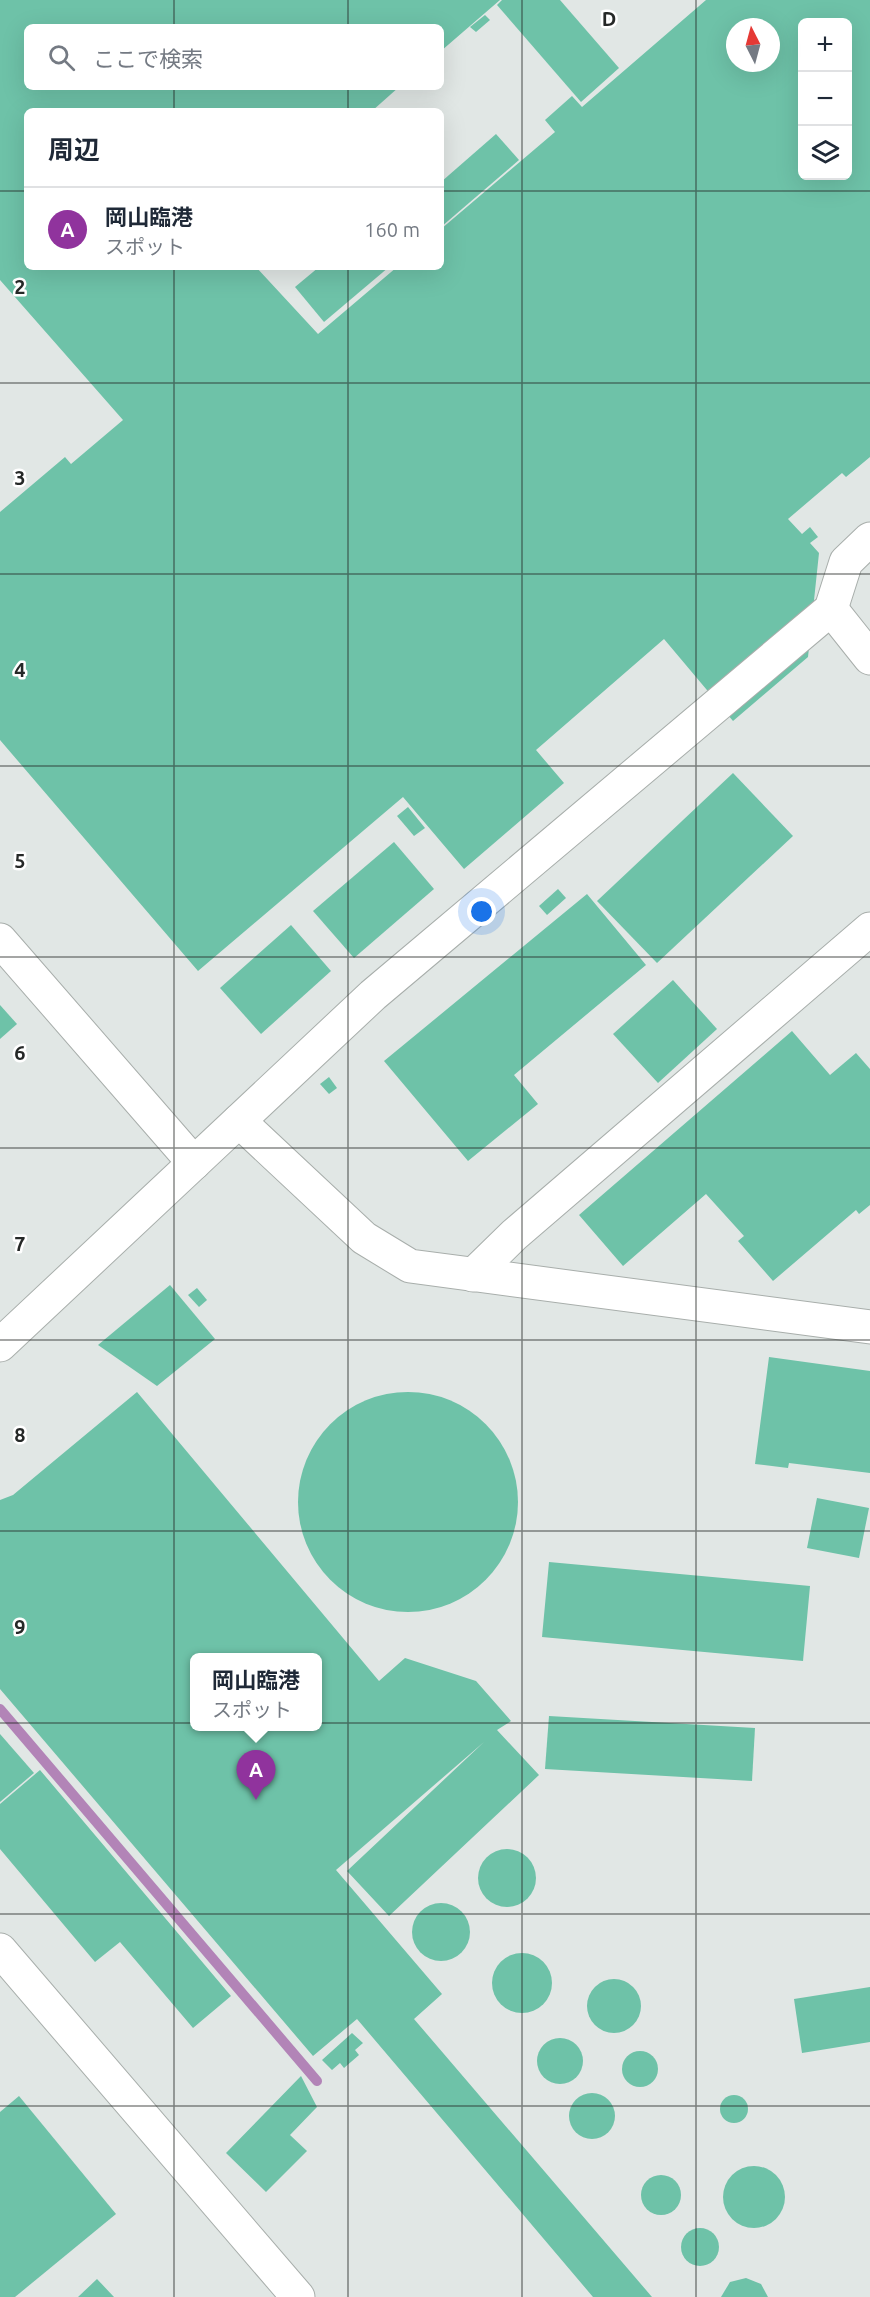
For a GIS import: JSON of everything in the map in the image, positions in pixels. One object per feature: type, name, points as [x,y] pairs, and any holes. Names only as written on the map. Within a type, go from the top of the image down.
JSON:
[{"type":"street","points":[[0,1345],[374,995],[831,609],[846,562],[870,539]]},
{"type":"street","points":[[831,609],[870,658]]},
{"type":"street","points":[[473,1275],[514,1235],[870,929]]},
{"type":"street","points":[[0,940],[194,1163]]},
{"type":"street","points":[[238,1121],[364,1238],[410,1266],[870,1328]]},
{"type":"street","points":[[0,1950],[298,2297]]},
{"type":"building","points":[[0,0],[500,0],[444,48],[444,24],[24,24],[24,90],[396,90],[375,108],[24,108],[24,270],[259,270],[318,334],[393,270],[444,270],[444,226],[555,132],[545,120],[572,96],[582,107],[706,0],[870,0],[870,457],[846,477],[842,473],[788,519],[802,534],[810,527],[818,537],[810,543],[819,553],[808,657],[733,721],[664,639],[536,750],[564,783],[464,869],[403,797],[198,971],[0,740],[0,512],[65,457],[71,464],[123,420],[0,280]]},
{"type":"building","points":[[502,0],[560,0],[619,68],[581,102],[497,5]]},
{"type":"building","points":[[485,15],[490,20],[476,32],[470,27]]},
{"type":"building","points":[[496,134],[519,160],[444,224],[444,179]]},
{"type":"building","points":[[315,270],[385,270],[324,322],[295,287]]},
{"type":"building","points":[[733,773],[793,836],[657,963],[597,901]]},
{"type":"building","points":[[408,807],[425,828],[414,836],[397,816]]},
{"type":"building","points":[[394,842],[434,889],[354,958],[313,911]]},
{"type":"building","points":[[558,889],[566,898],[547,915],[539,906]]},
{"type":"building","points":[[587,894],[646,965],[514,1075],[538,1104],[468,1161],[384,1061]]},
{"type":"building","points":[[291,925],[331,971],[261,1034],[220,988]]},
{"type":"building","points":[[673,980],[717,1029],[658,1083],[613,1034]]},
{"type":"building","points":[[0,1005],[17,1024],[0,1039]]},
{"type":"building","points":[[792,1031],[830,1075],[856,1053],[870,1069],[870,1205],[859,1214],[856,1210],[773,1281],[738,1241],[744,1236],[706,1194],[623,1266],[579,1215]]},
{"type":"building","points":[[329,1077],[337,1088],[329,1094],[320,1084]]},
{"type":"building","points":[[170,1285],[215,1339],[157,1386],[98,1345]]},
{"type":"building","points":[[197,1288],[207,1300],[199,1307],[188,1295]]},
{"type":"building","points":[[769,1357],[870,1371],[870,1473],[789,1463],[788,1468],[755,1464]]},
{"type":"building","points":[[137,1392],[379,1681],[405,1658],[476,1681],[511,1721],[497,1730],[539,1775],[389,1916],[347,1871],[484,1742],[336,1870],[442,1994],[414,2019],[652,2297],[593,2297],[357,2019],[313,2056],[0,1689],[0,1500],[13,1495]]},
{"type":"building","points":[[397,1392],[419,1392],[450,1400],[469,1410],[486,1424],[500,1441],[510,1460],[518,1491],[518,1513],[510,1544],[500,1563],[486,1580],[469,1594],[450,1604],[419,1612],[397,1612],[356,1599],[338,1587],[323,1572],[306,1544],[298,1513],[298,1491],[311,1450],[323,1432],[338,1417],[366,1400]]},
{"type":"building","points":[[817,1498],[869,1508],[859,1558],[807,1548]]},
{"type":"building","points":[[549,1562],[810,1586],[803,1661],[542,1637]]},
{"type":"building","points":[[549,1716],[755,1728],[752,1781],[545,1769]]},
{"type":"building","points":[[0,1734],[34,1773],[0,1802]]},
{"type":"building","points":[[40,1770],[231,1996],[193,2028],[120,1942],[95,1962],[0,1849],[0,1804]]},
{"type":"building","points":[[501,1849],[513,1849],[528,1857],[536,1872],[536,1884],[528,1899],[513,1907],[501,1907],[486,1899],[478,1884],[478,1872],[486,1857]]},
{"type":"building","points":[[441,1903],[452,1905],[462,1911],[468,1921],[470,1932],[468,1943],[462,1953],[452,1959],[441,1961],[430,1959],[420,1953],[414,1943],[412,1932],[414,1921],[420,1911],[430,1905]]},
{"type":"building","points":[[516,1953],[528,1953],[539,1958],[547,1966],[552,1983],[550,1995],[539,2008],[528,2013],[516,2013],[505,2008],[497,2000],[492,1989],[492,1977],[497,1966],[505,1958]]},
{"type":"building","points":[[609,1979],[619,1979],[629,1983],[637,1991],[641,2006],[637,2021],[629,2029],[619,2033],[609,2033],[599,2029],[591,2021],[587,2011],[587,2001],[591,1991],[599,1983]]},
{"type":"building","points":[[870,1987],[870,2042],[802,2053],[794,1999]]},
{"type":"building","points":[[352,2033],[363,2043],[355,2050],[359,2055],[344,2068],[340,2063],[332,2070],[322,2060]]},
{"type":"building","points":[[560,2038],[576,2045],[583,2061],[576,2077],[560,2084],[544,2077],[537,2061],[544,2045]]},
{"type":"building","points":[[640,2051],[653,2056],[658,2069],[653,2082],[640,2087],[627,2082],[622,2069],[627,2056]]},
{"type":"building","points":[[301,2076],[317,2107],[290,2135],[307,2151],[266,2192],[226,2153]]},
{"type":"building","points":[[592,2093],[608,2100],[615,2116],[608,2132],[592,2139],[576,2132],[569,2116],[576,2100]]},
{"type":"building","points":[[734,2095],[744,2099],[748,2109],[744,2119],[734,2123],[724,2119],[720,2109],[724,2099]]},
{"type":"building","points":[[19,2096],[116,2214],[15,2297],[0,2297],[0,2112]]},
{"type":"building","points":[[754,2166],[766,2168],[776,2175],[783,2185],[785,2197],[783,2209],[776,2219],[766,2226],[754,2228],[742,2226],[732,2219],[725,2209],[723,2197],[725,2185],[732,2175],[742,2168]]},
{"type":"building","points":[[661,2175],[675,2181],[681,2195],[675,2209],[661,2215],[647,2209],[641,2195],[647,2181]]},
{"type":"building","points":[[700,2228],[714,2233],[719,2247],[714,2261],[700,2266],[686,2261],[681,2247],[686,2233]]},
{"type":"building","points":[[746,2278],[761,2284],[768,2297],[721,2297],[730,2282]]},
{"type":"building","points":[[97,2279],[114,2297],[78,2297]]},
{"type":"waterway","points":[[0,1709],[317,2081]]},
{"type":"place","name":"岡山臨港","points":[[256,1800]]}]
